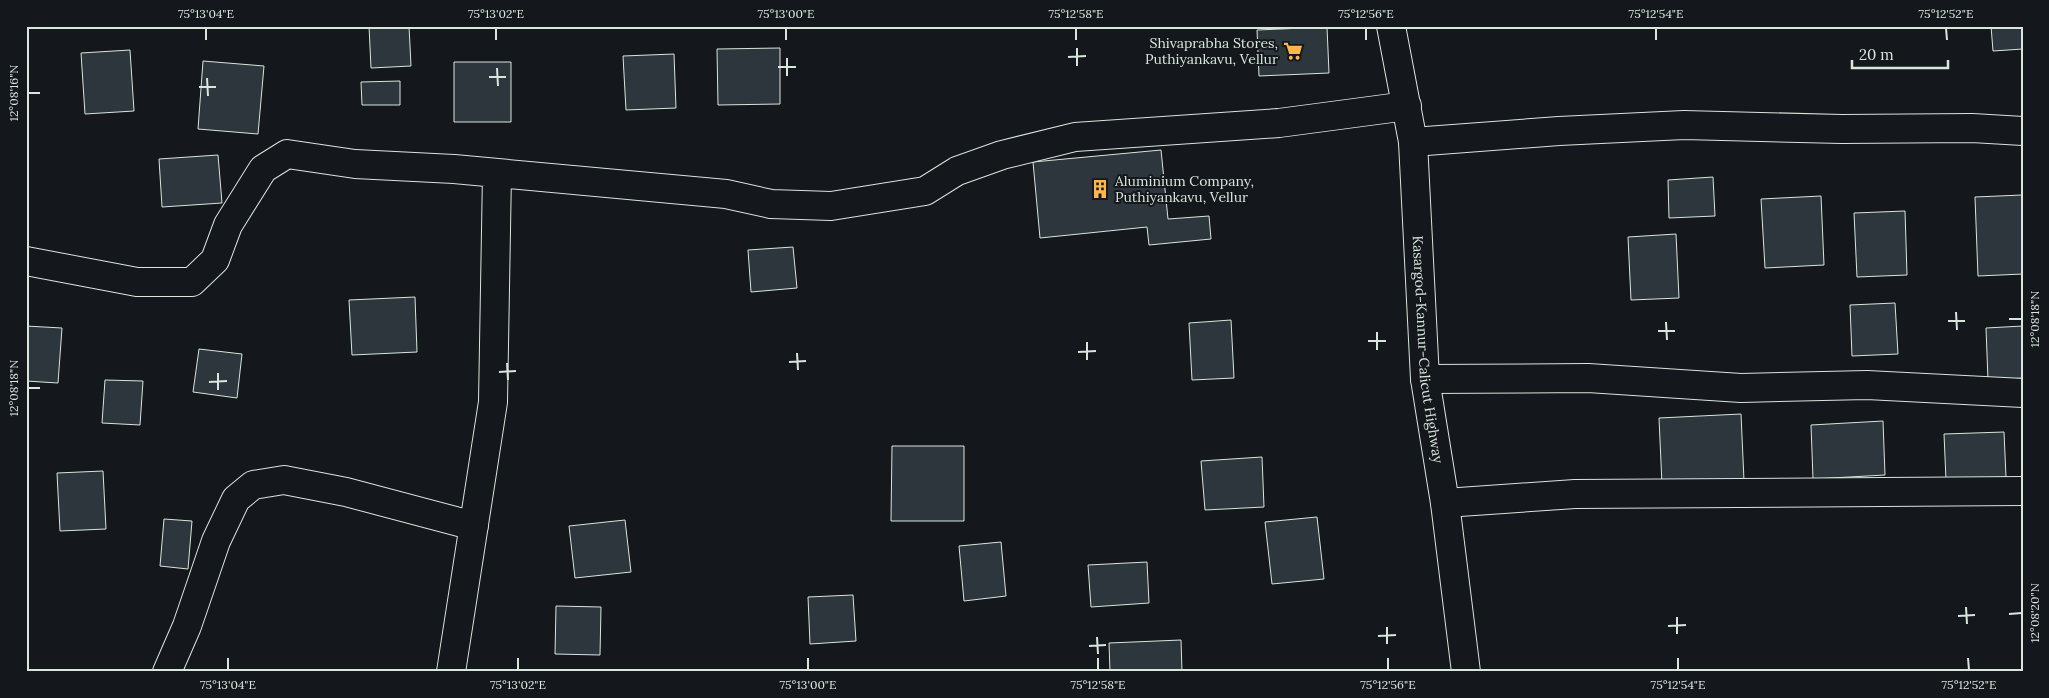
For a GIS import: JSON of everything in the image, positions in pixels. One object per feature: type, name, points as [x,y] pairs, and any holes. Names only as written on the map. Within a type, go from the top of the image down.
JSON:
[{"type":"main road","name":"Kasargod-Kannur-Calicut Highway","points":[[1391,26],[1412,142],[1426,379],[1446,503],[1466,672]]},
{"type":"main road","points":[[26,261],[137,282],[192,282],[215,260],[228,224],[263,169],[287,154],[355,164],[497,173],[726,194],[771,204],[831,206],[926,191],[957,172],[1002,155],[1075,137],[1279,123],[1407,106]]},
{"type":"main road","points":[[1412,142],[1559,131],[1684,125],[1842,129],[1972,128],[2023,131]]},
{"type":"main road","points":[[450,672],[493,402],[497,173]]},
{"type":"main road","points":[[1426,379],[1588,378],[1741,388],[1867,385],[2023,393]]},
{"type":"main road","points":[[167,672],[187,626],[216,541],[236,499],[253,485],[284,480],[346,492],[474,526]]},
{"type":"main road","points":[[1446,503],[1575,494],[2023,491]]},
{"type":"building","points":[[369,26],[409,26],[411,66],[371,68]]},
{"type":"building","points":[[1991,26],[2023,26],[2023,49],[1993,51]]},
{"type":"building","name":"Shivaprabha Stores, Puthiyankavu, Vellur","points":[[1327,27],[1329,73],[1259,76],[1257,30]]},
{"type":"building","points":[[780,48],[780,104],[718,105],[717,49]]},
{"type":"building","points":[[130,50],[134,111],[85,114],[81,53]]},
{"type":"building","points":[[674,54],[676,108],[626,110],[623,56]]},
{"type":"building","points":[[203,61],[264,66],[258,134],[198,129]]},
{"type":"building","points":[[454,62],[511,62],[511,122],[454,122]]},
{"type":"building","points":[[400,81],[400,105],[362,105],[361,82]]},
{"type":"building","name":"Aluminium Company, Puthiyankavu, Vellur","points":[[1161,150],[1168,219],[1209,216],[1211,239],[1149,245],[1147,227],[1040,238],[1033,162]]},
{"type":"building","points":[[218,155],[222,203],[162,207],[159,159]]},
{"type":"building","points":[[1713,177],[1715,216],[1669,218],[1668,180]]},
{"type":"building","points":[[2022,195],[2023,274],[1978,276],[1975,197]]},
{"type":"building","points":[[1821,196],[1824,265],[1765,268],[1761,199]]},
{"type":"building","points":[[1905,211],[1907,275],[1857,277],[1854,213]]},
{"type":"building","points":[[1676,234],[1679,298],[1631,300],[1628,237]]},
{"type":"building","points":[[793,247],[797,288],[751,292],[748,250]]},
{"type":"building","points":[[415,297],[417,352],[352,355],[349,300]]},
{"type":"building","points":[[1895,303],[1898,354],[1852,356],[1850,305]]},
{"type":"building","points":[[1231,320],[1234,378],[1192,380],[1189,323]]},
{"type":"building","points":[[26,326],[62,328],[58,383],[26,381]]},
{"type":"building","points":[[2023,326],[2023,378],[1988,380],[1986,328]]},
{"type":"building","points":[[199,349],[242,354],[237,398],[193,392]]},
{"type":"building","points":[[105,380],[143,381],[140,425],[102,423]]},
{"type":"building","points":[[1741,414],[1744,481],[1662,485],[1659,418]]},
{"type":"building","points":[[1883,421],[1885,475],[1813,479],[1811,425]]},
{"type":"building","points":[[2004,432],[2006,477],[1946,480],[1944,434]]},
{"type":"building","points":[[892,446],[964,446],[964,521],[891,521]]},
{"type":"building","points":[[1262,457],[1264,507],[1205,510],[1201,461]]},
{"type":"building","points":[[103,471],[106,529],[60,531],[57,473]]},
{"type":"building","points":[[1317,517],[1324,579],[1272,584],[1265,522]]},
{"type":"building","points":[[164,519],[192,521],[188,569],[160,566]]},
{"type":"building","points":[[625,520],[631,572],[575,578],[569,526]]},
{"type":"building","points":[[1001,542],[1006,596],[964,601],[959,546]]},
{"type":"building","points":[[1147,562],[1149,603],[1091,607],[1088,565]]},
{"type":"building","points":[[853,595],[856,641],[810,644],[808,597]]},
{"type":"building","points":[[556,606],[601,607],[600,655],[555,654]]},
{"type":"building","points":[[1181,640],[1182,672],[1110,672],[1109,643]]},
{"type":"place","name":"Shivaprabha Stores, Puthiyankavu, Vellur","points":[[1293,51]]},
{"type":"place","name":"Aluminium Company, Puthiyankavu, Vellur","points":[[1100,189]]}]
